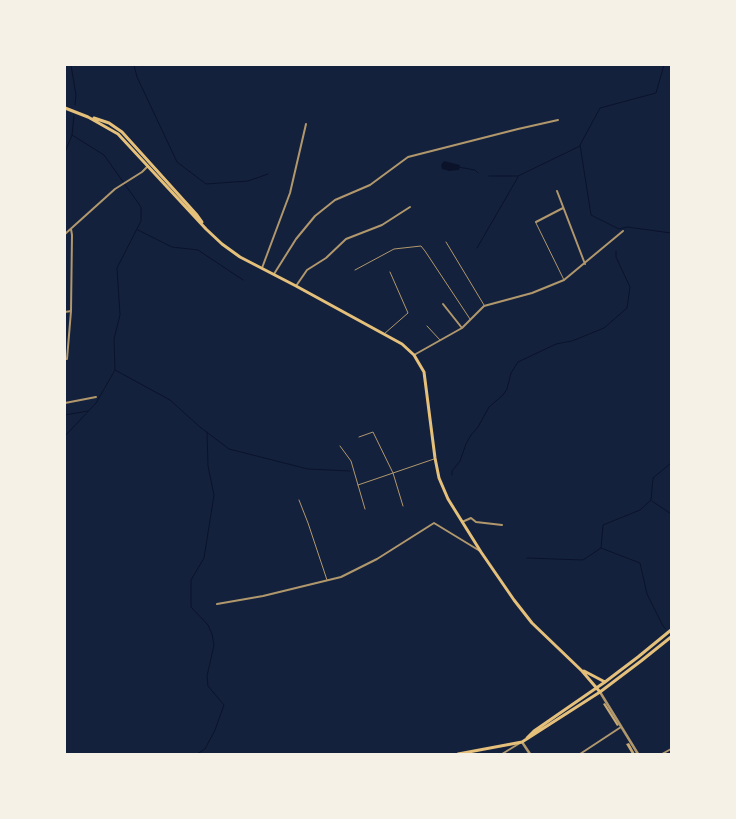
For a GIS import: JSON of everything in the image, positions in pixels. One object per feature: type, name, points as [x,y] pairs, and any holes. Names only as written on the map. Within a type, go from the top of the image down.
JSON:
[{"type":"main road","points":[[65,108],[88,116],[118,134],[149,165],[206,229],[222,244],[240,257],[402,344],[414,355],[424,372],[435,458],[439,478],[448,499],[481,552],[514,600],[532,623],[582,671],[600,692]]},
{"type":"main road","points":[[522,742],[534,731],[605,682],[671,630]]},
{"type":"main road","points":[[458,754],[522,742],[600,692],[671,637]]},
{"type":"main road","points":[[582,671],[605,682]]},
{"type":"main road","points":[[600,692],[606,686],[605,682]]},
{"type":"street","points":[[274,274],[296,239],[315,216],[335,200],[370,185],[408,157],[558,120]]},
{"type":"street","points":[[262,268],[290,193],[306,124]]},
{"type":"street","points":[[65,234],[115,189],[142,172],[149,165]]},
{"type":"street","points":[[557,191],[585,264]]},
{"type":"street","points":[[296,286],[307,270],[326,258],[346,239],[382,225],[410,207]]},
{"type":"street","points":[[536,222],[563,208]]},
{"type":"street","points":[[66,359],[71,311],[71,229]]},
{"type":"street","points":[[414,355],[462,328],[484,306],[532,293],[564,280],[623,231]]},
{"type":"street","points":[[443,304],[462,328]]},
{"type":"street","points":[[65,312],[71,311]]},
{"type":"street","points":[[65,403],[96,396]]},
{"type":"street","points":[[462,522],[471,518],[476,522],[502,525]]},
{"type":"street","points":[[217,604],[264,596],[341,577],[377,559],[434,523],[459,540],[481,552]]},
{"type":"street","points":[[600,692],[638,754]]},
{"type":"street","points":[[580,754],[621,727]]},
{"type":"street","points":[[502,754],[522,742],[530,754]]},
{"type":"street","points":[[662,754],[671,749]]},
{"type":"lane","points":[[536,222],[564,280]]},
{"type":"lane","points":[[446,242],[484,306]]},
{"type":"lane","points":[[355,270],[394,249],[421,246],[470,320]]},
{"type":"lane","points":[[383,334],[408,313],[390,272]]},
{"type":"lane","points":[[426,326],[440,340]]},
{"type":"lane","points":[[359,437],[373,432],[394,473],[403,506]]},
{"type":"lane","points":[[340,446],[350,461],[365,509]]},
{"type":"lane","points":[[358,485],[435,458]]},
{"type":"lane","points":[[298,500],[328,580]]},
{"type":"water","points":[[444,161],[460,165],[459,170],[449,171],[442,169],[441,165]]},
{"type":"building","points":[[605,703],[619,725],[617,726],[603,704]]},
{"type":"building","points":[[629,743],[635,754],[632,754],[626,744]]},
{"type":"waterway","points":[[71,65],[76,95],[75,105]]},
{"type":"waterway","points":[[134,65],[137,77],[177,162],[206,184],[248,181],[268,174]]},
{"type":"waterway","points":[[664,65],[656,93],[600,108],[580,145],[591,215],[619,229],[627,227],[671,233]]},
{"type":"waterway","points":[[65,152],[72,135],[74,116]]},
{"type":"waterway","points":[[65,436],[96,403],[115,370],[114,339],[120,315],[117,268],[141,221],[141,207],[104,155],[72,135]]},
{"type":"waterway","points":[[489,176],[518,176],[580,146]]},
{"type":"waterway","points":[[458,167],[475,170],[478,173]]},
{"type":"waterway","points":[[477,248],[518,177]]},
{"type":"waterway","points":[[138,230],[172,247],[198,250],[243,280]]},
{"type":"waterway","points":[[452,475],[452,471],[460,461],[471,435],[478,427],[489,407],[503,395],[507,389],[511,373],[518,362],[556,344],[572,341],[604,328],[627,308],[630,287],[616,257],[616,251]]},
{"type":"waterway","points":[[115,370],[170,400],[200,427],[229,449],[308,469],[350,471]]},
{"type":"waterway","points":[[65,415],[88,411]]},
{"type":"waterway","points":[[197,754],[205,749],[215,730],[224,705],[208,686],[207,676],[214,645],[212,634],[208,625],[191,607],[191,580],[204,558],[214,495],[208,466],[207,432]]},
{"type":"waterway","points":[[527,558],[583,560],[601,548],[603,525],[640,510],[651,500],[653,478],[671,463]]},
{"type":"waterway","points":[[652,501],[671,514]]},
{"type":"waterway","points":[[601,548],[640,563],[647,594],[663,626],[666,629]]}]
